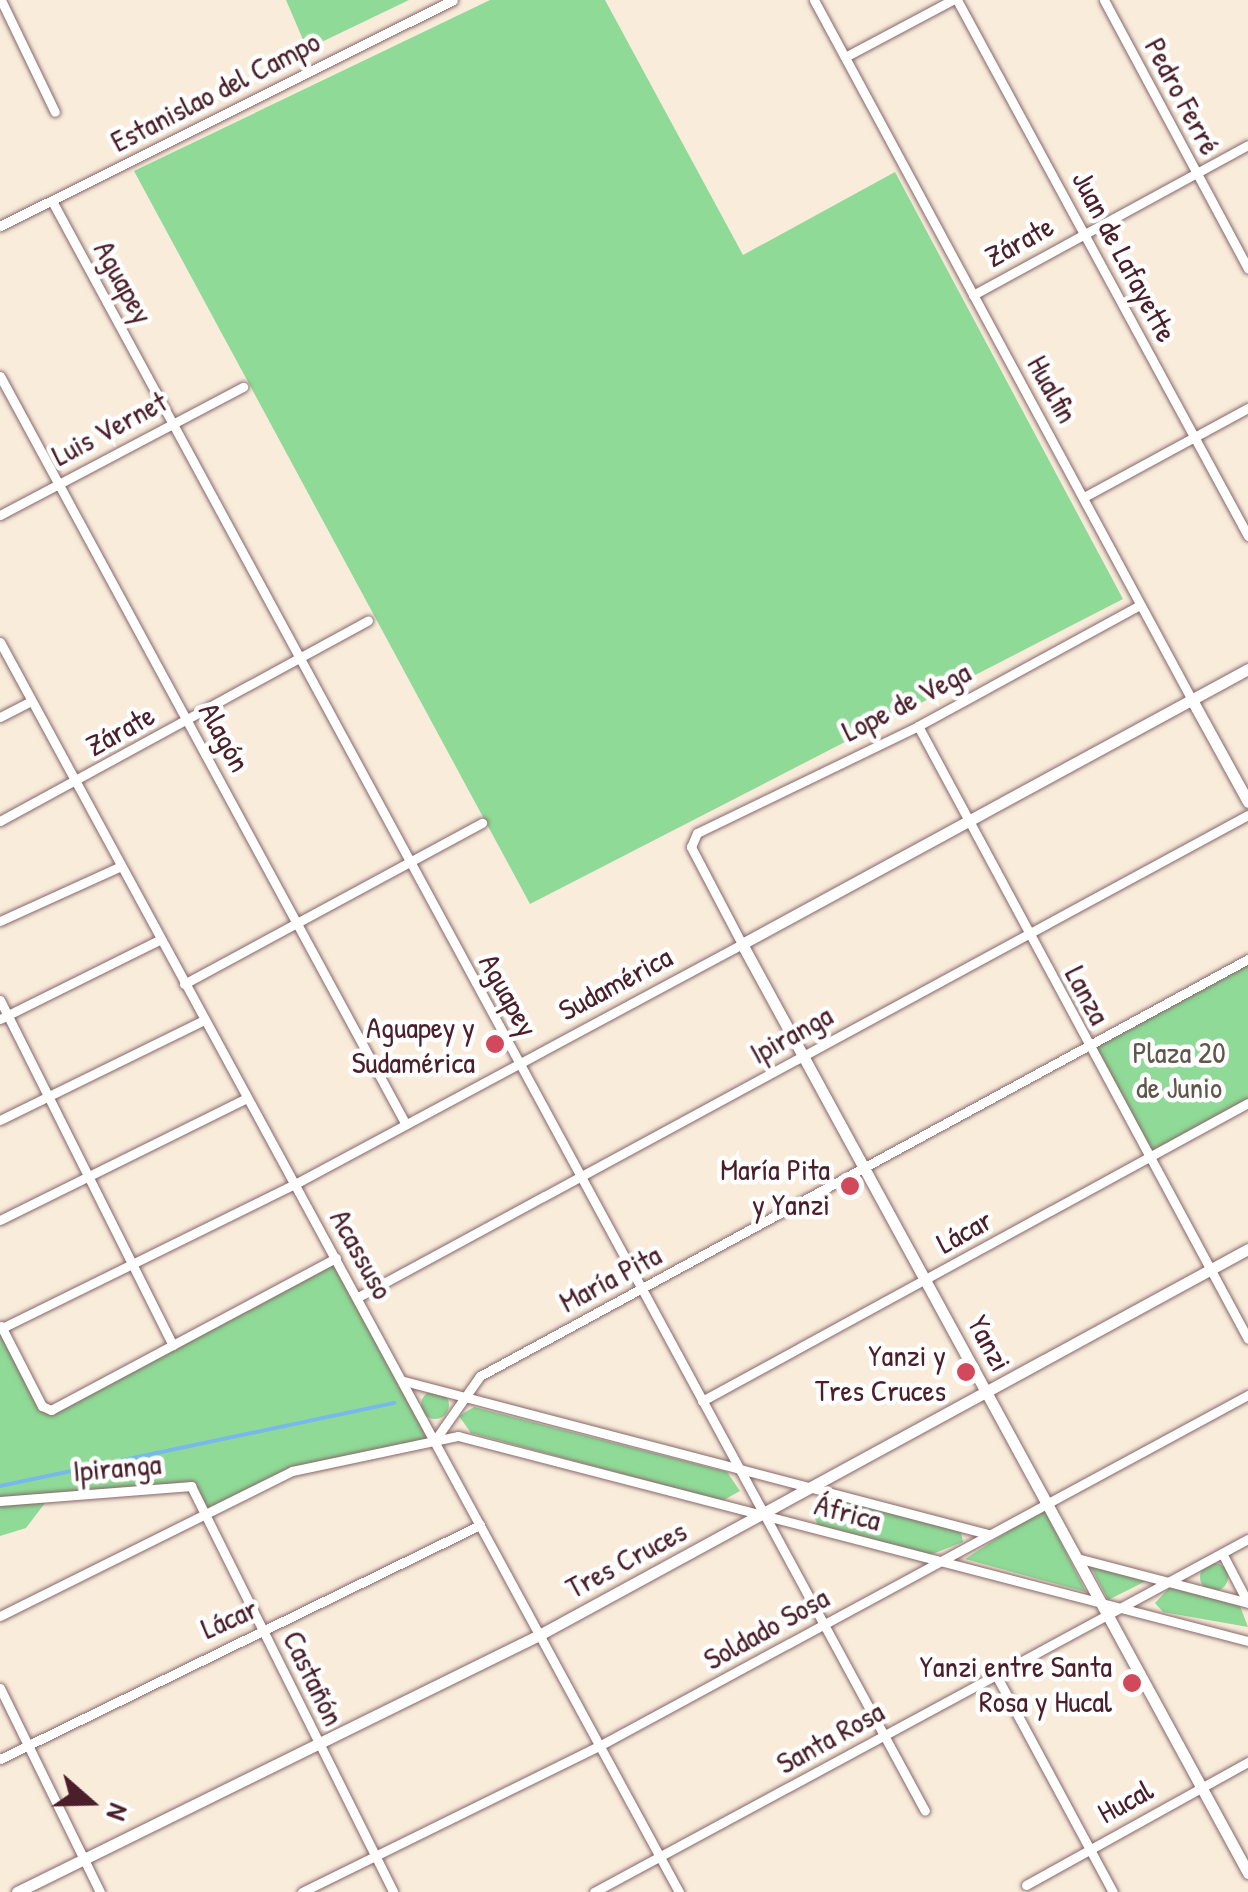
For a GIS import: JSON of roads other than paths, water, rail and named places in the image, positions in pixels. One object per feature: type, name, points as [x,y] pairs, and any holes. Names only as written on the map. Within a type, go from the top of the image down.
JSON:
[{"type":"street","points":[[1,0],[56,112]]},
{"type":"street","name":"Estanislao del Campo","points":[[0,226],[452,0]]},
{"type":"street","name":"Hualfin","points":[[814,0],[1248,802]]},
{"type":"street","points":[[845,56],[955,0]]},
{"type":"street","name":"Juan de Lafayette","points":[[955,0],[1248,536]]},
{"type":"street","name":"Pedro Ferré","points":[[1104,0],[1248,269]]},
{"type":"street","name":"Zárate","points":[[973,295],[1248,145]]},
{"type":"street","name":"Aguapey","points":[[52,202],[926,1811]]},
{"type":"street","name":"Alagón","points":[[0,376],[406,1123]]},
{"type":"street","name":"Luis Vernet","points":[[0,515],[243,386]]},
{"type":"street","points":[[1084,497],[1248,408]]},
{"type":"street","name":"Lope de Vega","points":[[692,838],[918,726],[1140,605]]},
{"type":"street","name":"Zárate","points":[[0,821],[368,620]]},
{"type":"street","name":"Acassuso","points":[[0,642],[680,1892]]},
{"type":"street","name":"Sudamérica","points":[[1,1327],[295,1184],[1248,669]]},
{"type":"street","points":[[0,717],[31,701]]},
{"type":"street","name":"Lanza","points":[[918,726],[1248,1339]]},
{"type":"street","name":"Ipiranga","points":[[358,1297],[1248,815]]},
{"type":"street","points":[[184,984],[482,823]]},
{"type":"street","name":"Yanzi","points":[[692,838],[742,944],[1248,1873]]},
{"type":"street","points":[[0,921],[120,867]]},
{"type":"street","points":[[4,1017],[159,940]]},
{"type":"street","name":"María Pita","points":[[434,1441],[480,1376],[1248,959]]},
{"type":"street","points":[[0,1000],[4,1017],[173,1345]]},
{"type":"street","points":[[0,1120],[204,1020]]},
{"type":"street","points":[[0,1220],[247,1098]]},
{"type":"street","name":"Lácar","points":[[702,1402],[1248,1103]]},
{"type":"street","name":"Tres Cruces","points":[[17,1892],[541,1634],[1248,1249]]},
{"type":"street","points":[[1,1327],[42,1406],[51,1410],[336,1258]]},
{"type":"street","name":"África","points":[[404,1381],[988,1534]]},
{"type":"street","name":"Soldado Sosa","points":[[302,1892],[600,1746],[1248,1396]]},
{"type":"street","name":"África","points":[[434,1441],[468,1438],[762,1514],[1106,1610]]},
{"type":"street","points":[[0,1616],[303,1467],[434,1441]]},
{"type":"street","name":"Ipiranga","points":[[0,1501],[191,1486]]},
{"type":"street","name":"Castañón","points":[[191,1486],[393,1892]]},
{"type":"street","name":"Lácar","points":[[0,1758],[480,1525]]},
{"type":"street","name":"Santa Rosa","points":[[594,1892],[996,1675],[1106,1610],[1122,1608],[1248,1539]]},
{"type":"street","points":[[1222,1553],[1248,1603]]},
{"type":"street","points":[[1077,1558],[1248,1603]]},
{"type":"street","points":[[1122,1608],[1248,1641]]},
{"type":"street","points":[[996,1675],[1113,1892]]},
{"type":"street","points":[[0,1688],[100,1892]]},
{"type":"street","name":"Hucal","points":[[1026,1884],[1248,1762]]},
{"type":"waterway","points":[[0,1486],[394,1403]]},
{"type":"place","name":"Aguapey y Sudamérica","points":[[495,1044]]},
{"type":"place","name":"María Pita y Yanzi","points":[[850,1186]]},
{"type":"place","name":"Yanzi y Tres Cruces","points":[[966,1372]]},
{"type":"place","name":"Yanzi entre Santa Rosa y Hucal","points":[[1132,1683]]},
{"type":"park label","name":"Plaza 20 de Junio","points":[[1179,1069]]}]
